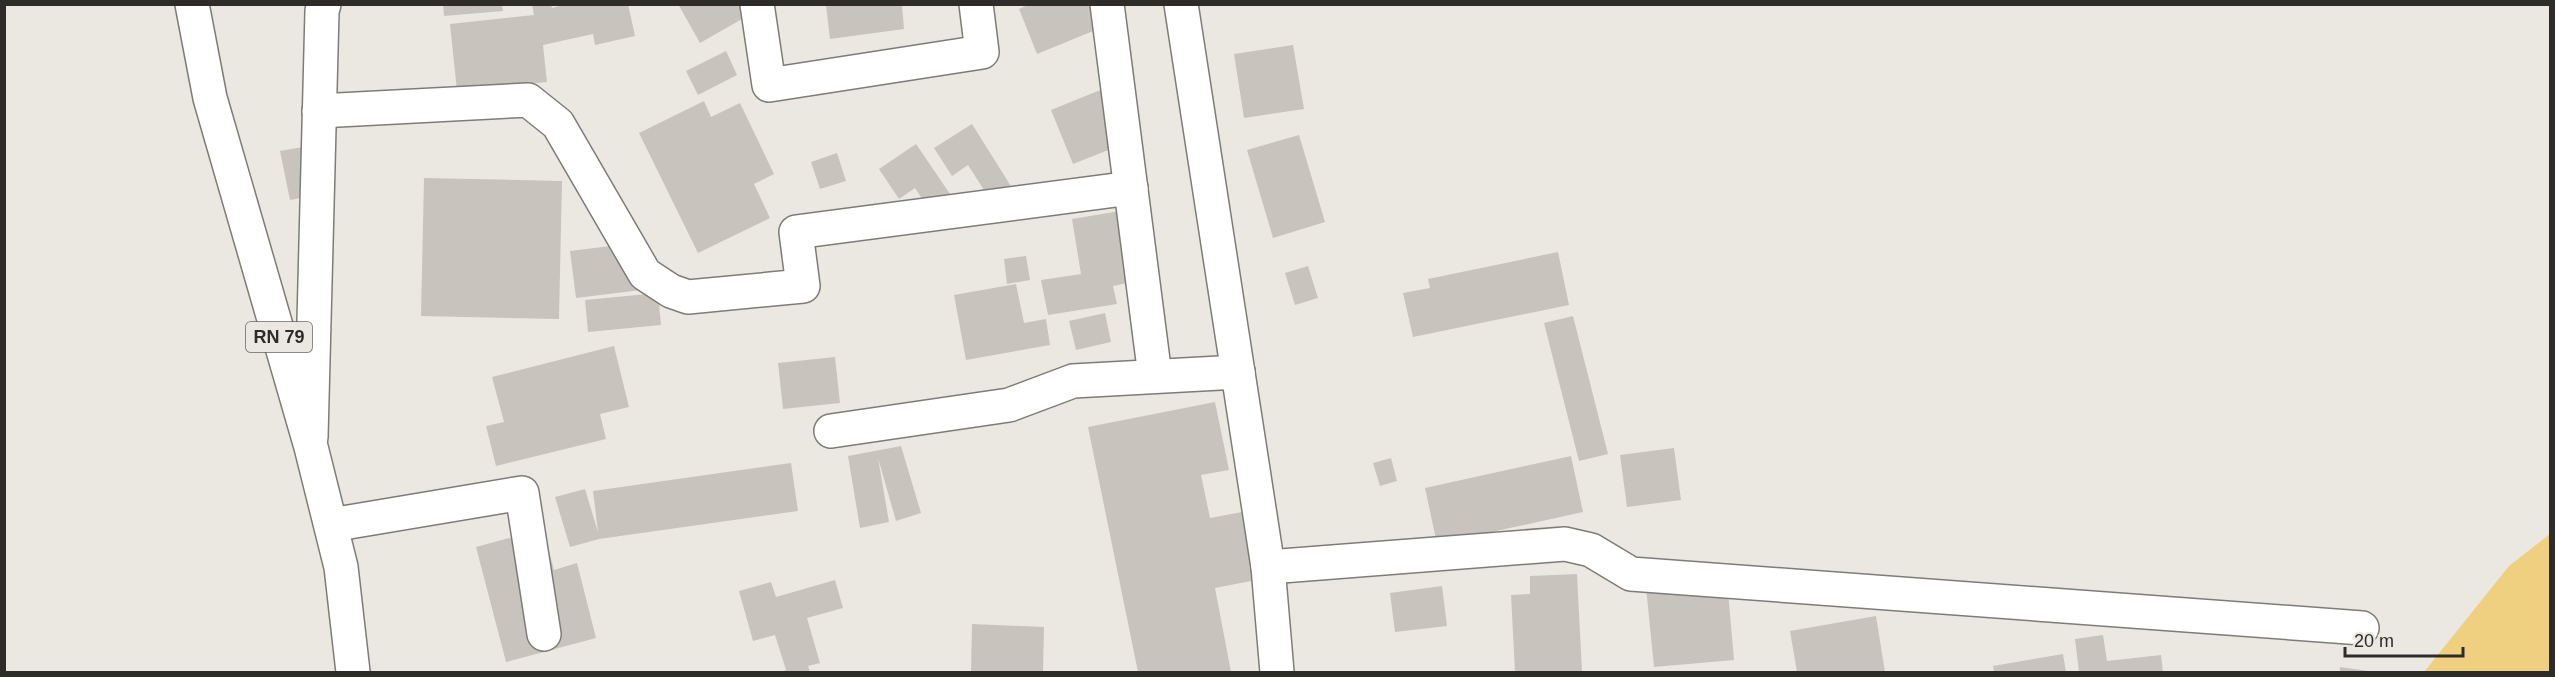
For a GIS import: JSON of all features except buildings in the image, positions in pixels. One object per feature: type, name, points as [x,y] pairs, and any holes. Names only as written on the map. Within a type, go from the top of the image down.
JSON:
[{"type":"street","name":"RN 79","points":[[192,4],[210,98],[311,447],[331,525],[341,567],[353,672]]},
{"type":"street","points":[[311,447],[319,111],[324,4]]},
{"type":"street","points":[[758,4],[769,85],[982,51],[976,4]]},
{"type":"street","points":[[1107,4],[1155,376]]},
{"type":"street","points":[[1181,4],[1268,567],[1276,672]]},
{"type":"street","points":[[319,111],[528,100],[558,124],[645,274],[671,291],[688,297],[803,286],[796,232],[1131,188]]},
{"type":"street","points":[[831,431],[1009,405],[1073,381],[1238,372]]},
{"type":"street","points":[[331,525],[522,493],[544,634]]},
{"type":"street","points":[[1268,567],[1565,544],[1591,550],[1631,574],[2362,628]]},
{"type":"shaded area","points":[[2550,534],[2550,672],[2424,672],[2509,566]]}]
